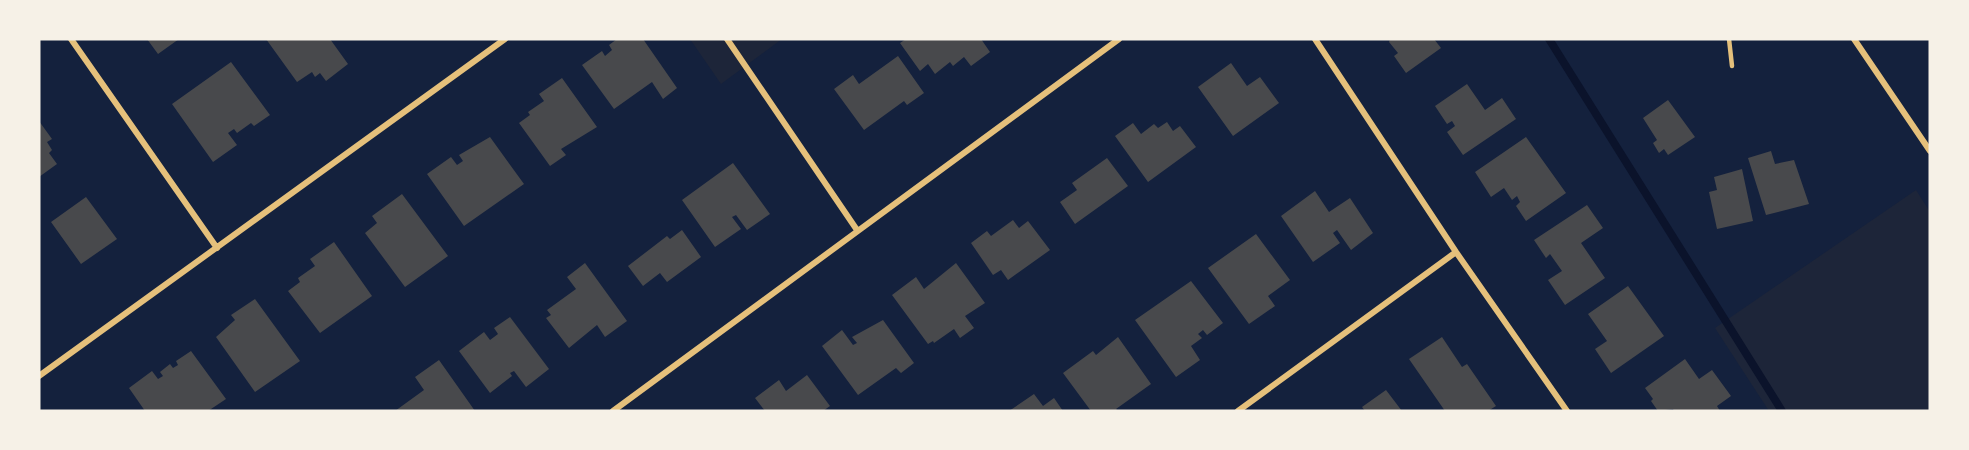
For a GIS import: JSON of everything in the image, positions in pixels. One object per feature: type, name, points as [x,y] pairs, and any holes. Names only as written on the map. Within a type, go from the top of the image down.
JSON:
[{"type":"street","points":[[71,39],[217,248]]},
{"type":"street","points":[[39,376],[505,39]]},
{"type":"street","points":[[727,39],[857,230]]},
{"type":"street","points":[[613,411],[1119,39]]},
{"type":"street","points":[[1315,39],[1456,252],[1567,411]]},
{"type":"street","points":[[1854,39],[1930,151]]},
{"type":"street","points":[[1238,411],[1456,252]]},
{"type":"lane","points":[[1729,39],[1732,66]]},
{"type":"shaded area","points":[[690,39],[782,39],[721,84]]},
{"type":"shaded area","points":[[1916,190],[1930,212],[1930,411],[1769,411],[1715,328]]},
{"type":"building","points":[[147,39],[179,39],[158,54]]},
{"type":"building","points":[[266,39],[330,39],[348,64],[326,81],[320,73],[315,77],[312,72],[297,82]]},
{"type":"building","points":[[617,39],[643,39],[677,88],[663,99],[652,82],[614,109],[582,65],[602,51],[605,56],[612,50],[609,45]]},
{"type":"building","points":[[906,39],[981,39],[990,52],[971,66],[964,57],[953,66],[950,62],[935,74],[928,64],[920,71],[900,43]]},
{"type":"building","points":[[1390,39],[1434,39],[1441,48],[1406,73],[1394,56],[1398,53],[1389,42]]},
{"type":"building","points":[[898,56],[924,93],[907,105],[904,101],[864,130],[834,89],[853,75],[859,84]]},
{"type":"building","points":[[231,62],[270,115],[254,126],[251,123],[237,133],[234,129],[228,133],[237,145],[213,162],[172,104]]},
{"type":"building","points":[[1231,63],[1247,86],[1260,77],[1279,103],[1233,136],[1198,87]]},
{"type":"building","points":[[562,78],[597,127],[561,149],[566,155],[550,166],[519,123],[530,115],[528,112],[544,101],[539,94]]},
{"type":"building","points":[[1467,84],[1485,110],[1502,98],[1516,119],[1463,155],[1447,132],[1455,126],[1452,121],[1447,124],[1435,106]]},
{"type":"building","points":[[1668,100],[1695,137],[1668,155],[1664,149],[1659,153],[1653,143],[1657,140],[1643,118]]},
{"type":"building","points":[[39,121],[52,139],[47,142],[52,150],[49,153],[57,164],[39,177]]},
{"type":"building","points":[[1167,122],[1173,131],[1180,126],[1196,147],[1148,182],[1115,136],[1133,123],[1141,134],[1154,124],[1158,128]]},
{"type":"building","points":[[490,137],[524,184],[464,226],[427,174],[451,157],[457,165],[463,161],[459,155]]},
{"type":"building","points":[[1526,137],[1566,193],[1526,221],[1516,206],[1520,202],[1517,196],[1512,200],[1504,188],[1491,197],[1475,172]]},
{"type":"building","points":[[1771,151],[1775,164],[1794,160],[1809,204],[1766,215],[1748,158]]},
{"type":"building","points":[[1107,158],[1128,186],[1075,224],[1060,202],[1077,190],[1072,183]]},
{"type":"building","points":[[733,163],[770,214],[747,230],[736,215],[732,217],[741,229],[715,247],[682,200]]},
{"type":"building","points":[[1742,169],[1753,221],[1717,229],[1709,192],[1717,190],[1714,177]]},
{"type":"building","points":[[1315,191],[1329,212],[1350,198],[1373,233],[1351,250],[1337,230],[1333,233],[1340,243],[1313,262],[1281,216]]},
{"type":"building","points":[[402,194],[448,256],[405,287],[365,233],[377,223],[372,216]]},
{"type":"building","points":[[86,197],[117,239],[81,264],[51,222]]},
{"type":"building","points":[[1587,205],[1603,228],[1581,243],[1605,278],[1565,305],[1548,280],[1562,271],[1550,254],[1546,258],[1534,240]]},
{"type":"building","points":[[1013,220],[1019,228],[1028,221],[1050,250],[1008,280],[1001,270],[993,275],[971,243],[987,231],[991,236]]},
{"type":"building","points":[[682,230],[701,257],[667,282],[660,273],[643,286],[628,266],[667,236],[670,239]]},
{"type":"building","points":[[1256,234],[1290,280],[1268,296],[1275,306],[1249,324],[1208,268]]},
{"type":"building","points":[[334,242],[372,296],[320,333],[288,291],[300,282],[298,278],[315,266],[310,259]]},
{"type":"building","points":[[585,263],[627,321],[605,337],[597,325],[569,348],[546,318],[551,315],[547,310],[576,289],[567,277]]},
{"type":"building","points":[[956,263],[985,303],[965,316],[974,328],[960,338],[954,329],[934,343],[933,341],[928,344],[892,295],[916,277],[924,289]]},
{"type":"building","points":[[1191,281],[1223,323],[1207,335],[1203,330],[1198,334],[1202,338],[1191,346],[1200,360],[1176,377],[1135,320]]},
{"type":"building","points":[[1628,286],[1664,336],[1611,373],[1595,349],[1607,341],[1588,314]]},
{"type":"building","points":[[255,299],[300,361],[255,392],[216,337],[235,320],[231,315]]},
{"type":"building","points":[[510,317],[549,369],[526,387],[514,371],[510,373],[512,376],[490,393],[459,351],[484,332],[490,340],[498,334],[494,328]]},
{"type":"building","points":[[883,320],[914,363],[901,373],[896,368],[858,395],[822,346],[842,330],[853,345],[857,343],[852,337]]},
{"type":"building","points":[[1118,337],[1151,384],[1116,409],[1118,411],[1091,411],[1063,373],[1093,351],[1096,355]]},
{"type":"building","points":[[1442,337],[1462,367],[1467,364],[1496,406],[1488,411],[1445,411],[1409,359]]},
{"type":"building","points":[[191,351],[226,399],[208,411],[145,411],[129,388],[152,371],[158,379],[163,376],[160,372],[170,364],[173,368],[178,365],[176,361]]},
{"type":"building","points":[[1685,359],[1699,379],[1712,370],[1731,396],[1717,406],[1720,411],[1674,411],[1673,409],[1658,411],[1651,401],[1653,399],[1645,388]]},
{"type":"building","points":[[439,360],[475,411],[395,411],[424,390],[415,377]]},
{"type":"building","points":[[807,375],[830,406],[823,411],[765,411],[755,398],[779,380],[786,391]]},
{"type":"building","points":[[1386,390],[1402,411],[1365,411],[1362,407]]},
{"type":"building","points":[[1034,394],[1043,406],[1054,398],[1063,411],[1009,411]]},
{"type":"waterway","points":[[1549,39],[1782,411]]}]
